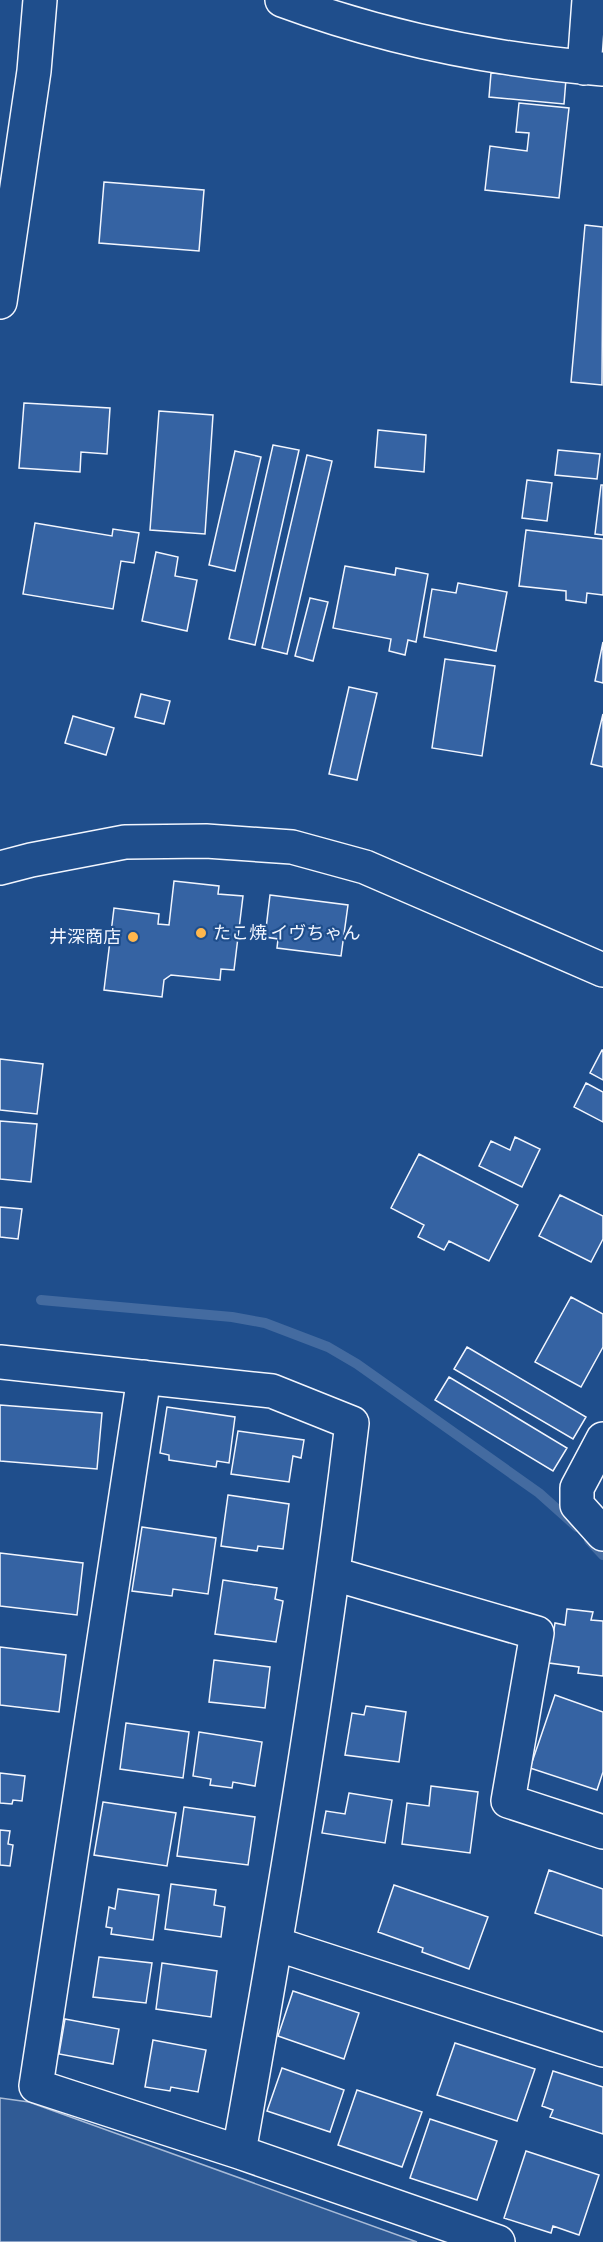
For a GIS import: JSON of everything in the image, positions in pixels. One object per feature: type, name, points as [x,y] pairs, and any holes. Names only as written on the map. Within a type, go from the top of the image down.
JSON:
[{"type":"street","points":[[0,302],[34,71],[39,0]]},
{"type":"street","points":[[282,0],[329,17],[457,50],[593,68],[589,0]]},
{"type":"street","points":[[0,868],[125,842],[206,841],[292,847],[365,867],[603,970]]},
{"type":"street","points":[[0,1362],[272,1391],[352,1423],[334,1574],[276,1944],[239,2152]]},
{"type":"street","points":[[144,1377],[36,2086],[239,2152],[498,2242]]},
{"type":"street","points":[[603,1439],[577,1488],[577,1504],[603,1534]]},
{"type":"street","points":[[334,1574],[537,1633],[508,1801],[603,1832]]},
{"type":"street","points":[[276,1944],[603,2050]]},
{"type":"shaded area","points":[[0,2098],[29,2102],[417,2242],[0,2242]]},
{"type":"building","points":[[491,73],[566,79],[564,104],[489,97]]},
{"type":"building","points":[[519,103],[569,108],[559,198],[485,190],[490,146],[527,151],[529,133],[516,132]]},
{"type":"building","points":[[104,182],[204,190],[199,251],[99,243]]},
{"type":"building","points":[[585,225],[603,227],[602,385],[571,382]]},
{"type":"building","points":[[24,403],[110,408],[107,454],[81,452],[80,472],[19,468]]},
{"type":"building","points":[[159,411],[213,415],[205,534],[150,530]]},
{"type":"building","points":[[378,430],[426,435],[424,472],[375,467]]},
{"type":"building","points":[[273,445],[299,450],[255,645],[229,639]]},
{"type":"building","points":[[558,450],[600,454],[597,479],[555,475]]},
{"type":"building","points":[[235,451],[261,457],[235,571],[209,565]]},
{"type":"building","points":[[307,455],[332,461],[287,654],[262,648]]},
{"type":"building","points":[[527,480],[552,483],[547,521],[522,518]]},
{"type":"building","points":[[601,485],[603,485],[603,535],[595,534]]},
{"type":"building","points":[[35,523],[112,536],[113,529],[139,533],[134,563],[121,561],[113,609],[23,594]]},
{"type":"building","points":[[526,530],[603,539],[603,595],[587,593],[586,603],[566,600],[566,591],[519,586]]},
{"type":"building","points":[[156,552],[178,557],[175,576],[197,580],[187,631],[142,621]]},
{"type":"building","points":[[345,566],[395,575],[396,568],[428,574],[416,642],[408,640],[405,655],[389,651],[391,639],[333,628]]},
{"type":"building","points":[[458,583],[507,592],[496,651],[424,637],[432,589],[456,593]]},
{"type":"building","points":[[310,598],[328,602],[313,661],[295,656]]},
{"type":"building","points":[[603,642],[603,683],[595,681]]},
{"type":"building","points":[[445,659],[495,666],[482,756],[432,748]]},
{"type":"building","points":[[349,687],[377,693],[357,780],[329,774]]},
{"type":"building","points":[[141,694],[170,701],[164,724],[135,717]]},
{"type":"building","points":[[603,714],[603,767],[591,764]]},
{"type":"building","points":[[73,716],[114,728],[106,755],[65,743]]},
{"type":"building","points":[[174,881],[219,886],[218,894],[243,896],[234,970],[221,969],[220,980],[171,975],[164,980],[162,997],[104,990],[114,908],[159,914],[158,924],[169,925]]},
{"type":"building","points":[[270,895],[348,905],[341,956],[277,948],[278,939],[265,937]]},
{"type":"building","points":[[603,1050],[603,1080],[590,1073]]},
{"type":"building","points":[[0,1059],[43,1064],[37,1114],[0,1110]]},
{"type":"building","points":[[586,1083],[603,1092],[603,1122],[574,1107]]},
{"type":"building","points":[[0,1121],[37,1124],[31,1182],[0,1179]]},
{"type":"building","points":[[515,1137],[540,1149],[522,1187],[479,1166],[491,1141],[510,1150]]},
{"type":"building","points":[[419,1154],[518,1205],[489,1261],[449,1241],[444,1250],[418,1237],[424,1225],[391,1208]]},
{"type":"building","points":[[560,1195],[603,1216],[603,1239],[591,1262],[539,1236]]},
{"type":"building","points":[[0,1207],[22,1209],[18,1239],[0,1237]]},
{"type":"building","points":[[571,1297],[603,1314],[603,1347],[581,1387],[535,1362]]},
{"type":"building","points":[[467,1347],[586,1417],[573,1439],[454,1369]]},
{"type":"building","points":[[449,1377],[567,1448],[553,1471],[435,1400]]},
{"type":"building","points":[[0,1405],[102,1413],[97,1469],[0,1461]]},
{"type":"building","points":[[167,1407],[235,1417],[229,1463],[217,1461],[216,1467],[169,1460],[169,1455],[160,1453]]},
{"type":"building","points":[[238,1431],[304,1440],[301,1458],[293,1456],[289,1482],[231,1474]]},
{"type":"building","points":[[228,1495],[289,1504],[283,1549],[258,1546],[257,1551],[221,1546]]},
{"type":"building","points":[[142,1527],[216,1538],[208,1594],[173,1589],[172,1596],[132,1591]]},
{"type":"building","points":[[0,1553],[83,1563],[77,1615],[0,1606]]},
{"type":"building","points":[[223,1580],[277,1588],[275,1599],[283,1601],[276,1642],[215,1634]]},
{"type":"building","points":[[567,1609],[593,1612],[591,1620],[603,1621],[603,1676],[578,1673],[579,1667],[549,1663],[555,1623],[565,1625]]},
{"type":"building","points":[[0,1647],[66,1655],[59,1712],[0,1705]]},
{"type":"building","points":[[214,1660],[270,1667],[265,1708],[209,1702]]},
{"type":"building","points":[[555,1695],[603,1712],[603,1772],[597,1790],[530,1768]]},
{"type":"building","points":[[366,1706],[406,1712],[399,1762],[345,1755],[352,1713],[364,1715]]},
{"type":"building","points":[[126,1723],[189,1732],[183,1778],[120,1769]]},
{"type":"building","points":[[199,1732],[262,1742],[255,1786],[233,1782],[232,1788],[210,1785],[211,1779],[193,1776]]},
{"type":"building","points":[[0,1773],[25,1776],[22,1801],[13,1800],[12,1804],[0,1803]]},
{"type":"building","points":[[431,1786],[478,1792],[470,1853],[402,1844],[407,1803],[429,1806]]},
{"type":"building","points":[[349,1793],[392,1800],[385,1843],[322,1833],[326,1811],[345,1814]]},
{"type":"building","points":[[103,1802],[176,1813],[167,1866],[94,1855]]},
{"type":"building","points":[[184,1807],[255,1817],[248,1865],[177,1856]]},
{"type":"building","points":[[0,1830],[10,1831],[8,1844],[13,1845],[10,1866],[0,1865]]},
{"type":"building","points":[[549,1870],[603,1889],[603,1936],[535,1913]]},
{"type":"building","points":[[171,1884],[216,1890],[214,1905],[225,1907],[221,1937],[165,1929]]},
{"type":"building","points":[[394,1885],[488,1917],[469,1969],[422,1952],[423,1948],[378,1932]]},
{"type":"building","points":[[118,1889],[159,1895],[153,1940],[111,1934],[112,1928],[106,1927],[109,1907],[115,1909]]},
{"type":"building","points":[[99,1957],[152,1963],[146,2003],[93,1997]]},
{"type":"building","points":[[162,1963],[217,1971],[211,2017],[156,2009]]},
{"type":"building","points":[[293,1991],[359,2013],[344,2059],[278,2036]]},
{"type":"building","points":[[65,2019],[119,2029],[113,2064],[59,2054]]},
{"type":"building","points":[[153,2040],[206,2050],[198,2092],[171,2087],[170,2091],[145,2087]]},
{"type":"building","points":[[455,2043],[535,2069],[517,2121],[437,2095]]},
{"type":"building","points":[[282,2068],[344,2090],[330,2132],[267,2111]]},
{"type":"building","points":[[553,2071],[603,2087],[603,2134],[550,2117],[553,2110],[542,2106]]},
{"type":"building","points":[[357,2090],[422,2112],[402,2167],[338,2145]]},
{"type":"building","points":[[430,2119],[497,2141],[477,2200],[410,2178]]},
{"type":"building","points":[[526,2151],[599,2175],[579,2235],[553,2226],[551,2233],[504,2218]]},
{"type":"waterway","points":[[41,1300],[232,1317],[265,1323],[328,1347],[357,1364],[539,1493],[577,1527]]},
{"type":"waterway","points":[[589,1540],[603,1555]]},
{"type":"place","name":"たこ焼 イヴちゃん","points":[[201,933]]},
{"type":"place","name":"井深商店","points":[[133,937]]}]
